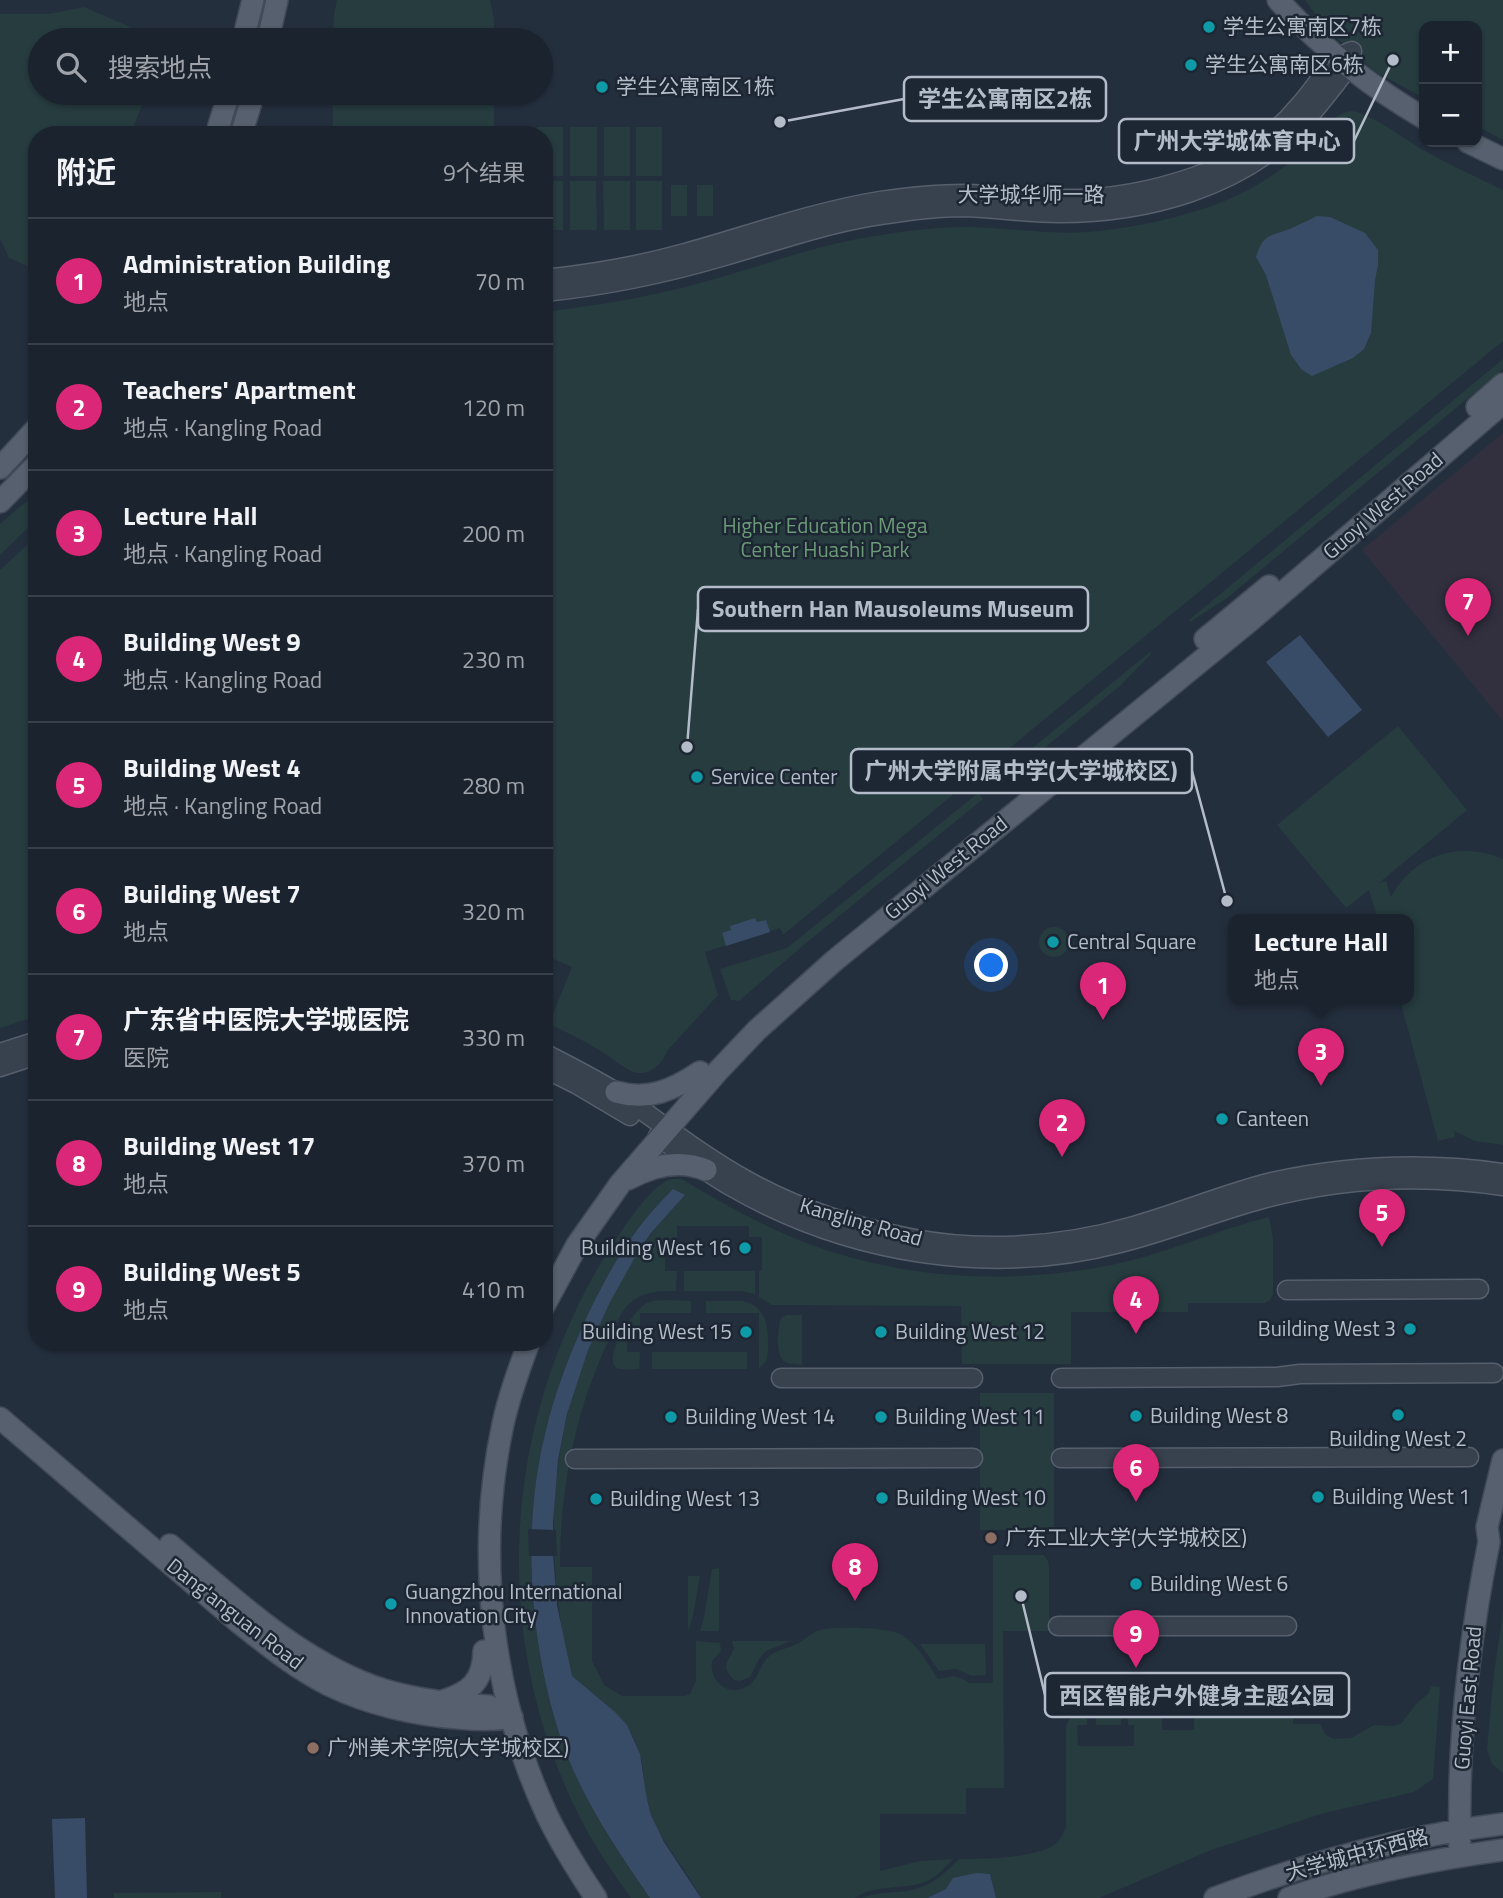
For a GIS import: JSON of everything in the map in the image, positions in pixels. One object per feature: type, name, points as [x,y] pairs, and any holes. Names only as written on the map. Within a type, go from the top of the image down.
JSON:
[{"type":"main road","points":[[246,28],[253,0]]},
{"type":"main road","points":[[271,28],[277,0]]},
{"type":"main road","points":[[1278,0],[1304,28],[1346,58],[1382,92],[1419,115]]},
{"type":"main road","points":[[1297,0],[1330,32],[1346,58],[1390,80],[1419,99]]},
{"type":"main road","points":[[219,126],[225,105]]},
{"type":"main road","points":[[244,126],[250,105]]},
{"type":"main road","points":[[1482,133],[1503,143]]},
{"type":"main road","points":[[1478,147],[1503,159]]},
{"type":"main road","name":"Guoyi West Road","points":[[553,1287],[577,1245],[700,1072],[763,1006],[1290,569],[1503,384]]},
{"type":"main road","name":"Guoyi West Road","points":[[553,1263],[596,1196],[757,1030],[819,973],[1251,620],[1503,403]]},
{"type":"main road","points":[[0,468],[28,438]]},
{"type":"main road","points":[[0,502],[28,473]]},
{"type":"main road","points":[[616,1092],[636,1096],[659,1094],[685,1083],[700,1072]]},
{"type":"main road","points":[[620,1184],[666,1165],[686,1164],[706,1170]]},
{"type":"main road","points":[[514,1351],[492,1422],[481,1485],[477,1589],[484,1651],[503,1712],[547,1814],[596,1898]]},
{"type":"main road","points":[[526,1351],[504,1420],[492,1493],[491,1599],[512,1768],[532,1816],[558,1865],[581,1898]]},
{"type":"main road","name":"Dang'anguan Road","points":[[0,1402],[257,1618],[295,1645],[334,1669],[373,1686],[441,1702],[503,1712]]},
{"type":"main road","name":"Dang'anguan Road","points":[[0,1418],[237,1620],[276,1652],[311,1675],[355,1695],[415,1712],[452,1718],[503,1712]]},
{"type":"main road","name":"Guoyi East Road","points":[[1460,1855],[1461,1756],[1466,1679],[1489,1542],[1487,1527],[1503,1460]]},
{"type":"main road","name":"Guoyi East Road","points":[[1489,1542],[1498,1531],[1503,1509]]},
{"type":"main road","points":[[441,1702],[472,1687],[481,1672],[484,1651]]},
{"type":"main road","name":"大学城中环西路","points":[[1215,1898],[1354,1853],[1459,1830],[1503,1824]]},
{"type":"main road","name":"大学城中环西路","points":[[1289,1898],[1337,1882],[1460,1855],[1503,1850]]},
{"type":"street","name":"大学城华师一路","points":[[553,278],[657,260],[819,214],[881,201],[928,195],[966,194],[1084,199],[1164,185],[1230,162],[1259,143],[1298,109],[1346,58]]},
{"type":"street","name":"大学城华师一路","points":[[553,291],[660,273],[822,227],[893,213],[966,207],[1084,212],[1160,201],[1216,183],[1268,154],[1308,118],[1346,58]]},
{"type":"street","points":[[0,1053],[28,1044]]},
{"type":"street","points":[[0,1067],[28,1058]]},
{"type":"street","name":"Kangling Road","points":[[553,1059],[616,1092],[706,1170],[731,1186],[802,1220],[843,1235],[917,1253],[977,1258],[1048,1256],[1118,1244],[1265,1198],[1336,1184],[1428,1179],[1503,1186]]},
{"type":"street","name":"Kangling Road","points":[[553,1073],[744,1179],[801,1206],[888,1233],[968,1245],[1021,1245],[1101,1235],[1152,1221],[1242,1190],[1324,1172],[1417,1166],[1503,1173]]},
{"type":"street","points":[[1287,1290],[1479,1289]]},
{"type":"street","points":[[1060,1378],[1494,1373]]},
{"type":"street","points":[[782,1378],[973,1378]]},
{"type":"street","points":[[1061,1458],[1469,1457]]},
{"type":"street","points":[[575,1459],[973,1458]]},
{"type":"street","points":[[1058,1626],[1287,1626]]},
{"type":"shaded area","points":[[1503,433],[1503,721],[1362,550]]},
{"type":"green space","points":[[337,0],[490,0],[494,28],[333,28]]},
{"type":"green space","points":[[1305,0],[1503,0],[1503,140],[1482,129],[1482,21],[1419,21],[1419,95],[1376,72],[1328,31]]},
{"type":"green space","points":[[84,7],[132,28],[28,28],[28,105],[142,105],[134,126],[28,126],[28,266],[9,258],[0,239],[0,14],[49,14]]},
{"type":"green space","points":[[333,105],[494,105],[494,126],[333,126]]},
{"type":"green space","name":"Higher Education Mega Center Huashi Park","points":[[1349,111],[1367,116],[1425,151],[1503,190],[1503,341],[783,935],[780,928],[705,952],[718,995],[667,1051],[656,1067],[648,1072],[633,1072],[587,1043],[553,1026],[553,1014],[572,967],[553,959],[553,311],[670,291],[833,244],[897,232],[965,227],[1087,232],[1169,218],[1222,202],[1260,183],[1294,159],[1320,131]]},
{"type":"green space","points":[[553,127],[563,127],[563,176],[553,176]]},
{"type":"green space","points":[[570,127],[597,127],[597,176],[570,176]]},
{"type":"green space","points":[[604,127],[630,127],[630,176],[604,176]]},
{"type":"green space","points":[[636,127],[662,127],[662,176],[636,176]]},
{"type":"green space","points":[[553,181],[563,181],[563,230],[553,230]]},
{"type":"green space","points":[[570,181],[596,181],[597,230],[570,230]]},
{"type":"green space","points":[[603,181],[630,181],[630,230],[604,230]]},
{"type":"green space","points":[[636,181],[662,181],[662,230],[636,230]]},
{"type":"green space","points":[[671,185],[687,185],[687,216],[671,216]]},
{"type":"green space","points":[[697,185],[713,185],[713,216],[697,216]]},
{"type":"green space","points":[[1503,359],[1503,369],[1227,598],[1190,622],[1189,620]]},
{"type":"green space","points":[[28,501],[28,528],[0,555],[0,524]]},
{"type":"green space","points":[[28,544],[28,1019],[0,1028],[0,570]]},
{"type":"green space","points":[[1150,652],[1121,685],[991,792],[986,786]]},
{"type":"green space","points":[[1398,726],[1467,810],[1379,883],[1386,881],[1391,897],[1412,871],[1439,855],[1454,852],[1487,853],[1503,859],[1503,1145],[1475,1141],[1454,1131],[1455,1137],[1438,1141],[1401,1005],[1414,1005],[1414,914],[1376,914],[1369,890],[1346,908],[1277,825]]},
{"type":"green space","points":[[978,793],[983,799],[739,1001],[731,1000],[720,969],[787,948]]},
{"type":"green space","points":[[1054,927],[1065,931],[1069,942],[1065,953],[1054,957],[1043,953],[1039,942],[1043,931]]},
{"type":"green space","points":[[671,1179],[682,1179],[776,1230],[848,1257],[929,1273],[970,1276],[1052,1274],[1093,1268],[1133,1260],[1269,1217],[1273,1238],[1273,1294],[1270,1300],[1265,1303],[1188,1303],[1188,1312],[1071,1312],[1071,1364],[962,1364],[961,1306],[772,1305],[759,1297],[762,1237],[749,1237],[749,1226],[677,1226],[677,1251],[665,1252],[665,1271],[677,1271],[676,1291],[658,1292],[636,1298],[620,1317],[599,1361],[572,1448],[563,1507],[560,1567],[592,1567],[592,1661],[604,1685],[622,1696],[690,1694],[696,1681],[696,1641],[720,1643],[721,1651],[712,1661],[713,1675],[716,1681],[726,1688],[739,1690],[751,1684],[772,1654],[797,1644],[817,1631],[837,1628],[873,1629],[900,1634],[922,1654],[938,1679],[954,1676],[970,1683],[993,1683],[993,1555],[1044,1555],[1048,1561],[1049,1631],[1003,1631],[1004,1788],[966,1788],[966,1814],[880,1814],[880,1871],[920,1861],[953,1859],[927,1881],[872,1890],[855,1898],[701,1898],[651,1814],[640,1755],[629,1730],[614,1712],[571,1674],[560,1617],[555,1561],[554,1506],[560,1451],[572,1398],[589,1346],[613,1295],[643,1245],[684,1196],[673,1189],[647,1217],[616,1261],[570,1355],[545,1434],[533,1510],[531,1549],[532,1589],[542,1668],[562,1742],[579,1783],[612,1842],[650,1898],[631,1898],[613,1872],[585,1827],[555,1759],[533,1689],[522,1618],[519,1546],[526,1474],[541,1403],[565,1334],[598,1268],[621,1232],[652,1192]]},
{"type":"green space","points":[[684,1271],[755,1271],[755,1294],[741,1291],[684,1291]]},
{"type":"green space","points":[[657,1301],[691,1301],[691,1313],[640,1313],[640,1339],[627,1339],[627,1352],[640,1352],[639,1369],[617,1368],[613,1363],[616,1345],[641,1307]]},
{"type":"green space","points":[[706,1301],[743,1301],[760,1311],[766,1322],[768,1335],[765,1363],[759,1368],[759,1313],[706,1313]]},
{"type":"green space","points":[[787,1315],[802,1315],[802,1365],[786,1362],[779,1353],[780,1321]]},
{"type":"green space","points":[[652,1352],[747,1352],[747,1369],[652,1369]]},
{"type":"green space","points":[[980,1393],[1054,1393],[1054,1530],[980,1530]]},
{"type":"green space","points":[[719,1568],[719,1629],[700,1631],[712,1569]]},
{"type":"green space","points":[[688,1576],[700,1576],[688,1631]]},
{"type":"green space","points":[[1503,1612],[1503,1773],[1492,1764],[1487,1749]]},
{"type":"green space","points":[[732,1641],[791,1641],[766,1651],[750,1677],[740,1681],[734,1680],[726,1667],[734,1649]]},
{"type":"green space","points":[[920,1644],[985,1644],[986,1675],[972,1676],[956,1669],[939,1671]]},
{"type":"green space","points":[[1431,1686],[1440,1687],[1433,1779],[1414,1792],[1321,1814],[1211,1850],[1099,1898],[996,1898],[990,1874],[927,1898],[861,1898],[922,1887],[959,1859],[1035,1853],[1056,1843],[1062,1837],[1066,1826],[1066,1727],[1071,1717],[1076,1714],[1087,1712],[1087,1725],[1077,1725],[1078,1746],[1134,1746],[1134,1725],[1128,1725],[1128,1712],[1162,1712],[1162,1730],[1194,1730],[1194,1712],[1290,1712],[1293,1714],[1293,1724],[1320,1724],[1326,1735],[1334,1739],[1351,1738],[1374,1725],[1401,1724],[1416,1704],[1429,1693]]},
{"type":"green space","points":[[1096,1712],[1121,1712],[1121,1725],[1096,1725]]},
{"type":"green space","points":[[221,1892],[221,1898],[114,1898],[114,1893]]},
{"type":"water","points":[[1317,216],[1330,217],[1365,233],[1378,250],[1378,265],[1371,333],[1364,349],[1353,358],[1312,376],[1302,370],[1291,355],[1266,275],[1256,257],[1261,244],[1268,237]]},
{"type":"water","points":[[1300,635],[1362,710],[1328,737],[1266,662]]},
{"type":"water","points":[[755,918],[757,922],[766,920],[770,932],[726,946],[722,933],[731,930],[730,926]]},
{"type":"water","points":[[673,1189],[685,1195],[639,1250],[610,1302],[588,1350],[567,1414],[558,1460],[553,1554],[557,1605],[572,1676],[627,1725],[640,1754],[651,1815],[664,1842],[701,1898],[650,1898],[612,1842],[579,1783],[551,1706],[542,1668],[532,1589],[531,1549],[538,1471],[559,1386],[583,1325],[616,1261],[647,1217]]},
{"type":"water","points":[[85,1818],[87,1898],[55,1898],[52,1819]]},
{"type":"water","points":[[976,1873],[990,1874],[996,1898],[927,1898],[946,1889],[953,1878]]},
{"type":"pier","points":[[528,1529],[556,1530],[557,1556],[529,1556]]},
{"type":"place","name":"学生公寓南区7栋","points":[[1209,27]]},
{"type":"place","name":"广州大学城体育中心","points":[[1393,60]]},
{"type":"place","name":"学生公寓南区6栋","points":[[1191,65]]},
{"type":"place","name":"学生公寓南区1栋","points":[[602,87]]},
{"type":"place","name":"学生公寓南区2栋","points":[[780,122]]},
{"type":"place","name":"广东省中医院大学城医院","points":[[1468,636]]},
{"type":"place","name":"Southern Han Mausoleums Museum","points":[[687,747]]},
{"type":"place","name":"Service Center","points":[[697,777]]},
{"type":"place","name":"广州大学附属中学(大学城校区)","points":[[1227,901]]},
{"type":"place","name":"Central Square","points":[[1053,942]]},
{"type":"place","name":"Administration Building","points":[[1103,1020]]},
{"type":"place","name":"Lecture Hall","points":[[1321,1086]]},
{"type":"place","name":"Canteen","points":[[1222,1119]]},
{"type":"place","name":"Teachers' Apartment","points":[[1062,1157]]},
{"type":"place","name":"Building West 4","points":[[1382,1247]]},
{"type":"place","name":"Building West 16","points":[[745,1248]]},
{"type":"place","name":"Building West 3","points":[[1410,1329]]},
{"type":"place","name":"Building West 15","points":[[746,1332]]},
{"type":"place","name":"Building West 12","points":[[881,1332]]},
{"type":"place","name":"Building West 9","points":[[1136,1334]]},
{"type":"place","name":"Building West 2","points":[[1398,1415]]},
{"type":"place","name":"Building West 8","points":[[1136,1416]]},
{"type":"place","name":"Building West 14","points":[[671,1417]]},
{"type":"place","name":"Building West 11","points":[[881,1417]]},
{"type":"place","name":"Building West 1","points":[[1318,1497]]},
{"type":"place","name":"Building West 10","points":[[882,1498]]},
{"type":"place","name":"Building West 13","points":[[596,1499]]},
{"type":"place","name":"Building West 7","points":[[1136,1502]]},
{"type":"place","name":"广东工业大学(大学城校区)","points":[[991,1538]]},
{"type":"place","name":"Building West 6","points":[[1136,1584]]},
{"type":"place","name":"西区智能户外健身主题公园","points":[[1021,1596]]},
{"type":"place","name":"Building West 17","points":[[855,1601]]},
{"type":"place","name":"Guangzhou International Innovation City","points":[[391,1604]]},
{"type":"place","name":"Building West 5","points":[[1136,1668]]},
{"type":"place","name":"广州美术学院(大学城校区)","points":[[313,1748]]}]
